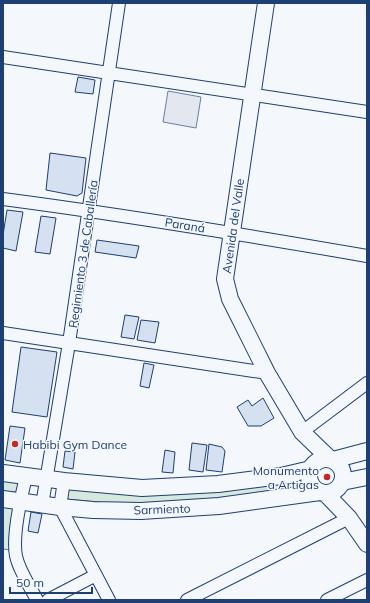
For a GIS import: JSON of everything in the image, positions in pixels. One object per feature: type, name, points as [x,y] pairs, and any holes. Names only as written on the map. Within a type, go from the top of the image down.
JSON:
[{"type":"main road","name":"Avenida del Valle","points":[[266,3],[224,279],[230,299],[267,373],[302,432]]},
{"type":"main road","points":[[302,432],[331,460],[337,463],[343,472],[342,484],[349,518]]},
{"type":"main road","points":[[302,432],[311,468],[309,479],[311,484],[323,493],[349,518],[367,544]]},
{"type":"main road","points":[[311,468],[321,460],[331,460],[367,451]]},
{"type":"main road","name":"Sarmiento","points":[[3,473],[26,477],[142,488],[218,484],[281,476],[311,468]]},
{"type":"main road","points":[[323,493],[335,491],[342,484],[367,477]]},
{"type":"main road","name":"Sarmiento","points":[[3,499],[60,508],[141,511],[211,507],[323,493]]},
{"type":"street","name":"Regimiento 3 de Caballería","points":[[42,505],[69,343],[119,3]]},
{"type":"street","points":[[3,57],[367,112]]},
{"type":"street","name":"Paraná","points":[[3,199],[89,210],[367,256]]},
{"type":"street","points":[[3,333],[267,373]]},
{"type":"street","points":[[302,432],[367,383]]},
{"type":"street","points":[[26,477],[20,502],[15,542],[16,555],[20,567],[37,600]]},
{"type":"street","points":[[64,481],[60,508],[109,600]]},
{"type":"street","points":[[187,600],[349,518]]},
{"type":"street","points":[[48,600],[96,575]]},
{"type":"street","points":[[328,600],[367,580]]},
{"type":"shaded area","points":[[168,91],[201,97],[196,128],[163,122]]},
{"type":"shaded area","points":[[3,479],[19,483],[17,492],[3,492]]},
{"type":"shaded area","points":[[281,484],[281,487],[276,493],[141,506],[66,499],[68,489]]},
{"type":"shaded area","points":[[3,502],[13,504],[17,551],[3,549]]},
{"type":"building","points":[[78,77],[95,80],[93,94],[75,92]]},
{"type":"building","points":[[50,153],[86,158],[82,193],[77,196],[46,190]]},
{"type":"building","points":[[7,210],[23,212],[16,251],[3,248],[3,235]]},
{"type":"building","points":[[41,216],[56,218],[50,254],[35,252]]},
{"type":"building","points":[[97,240],[139,246],[136,258],[95,252]]},
{"type":"building","points":[[125,315],[139,317],[134,339],[121,337]]},
{"type":"building","points":[[141,320],[159,322],[155,343],[137,340]]},
{"type":"building","points":[[21,347],[57,352],[47,417],[12,412]]},
{"type":"building","points":[[144,363],[154,365],[149,388],[140,386]]},
{"type":"building","points":[[263,398],[274,418],[261,426],[248,426],[237,407],[248,400],[252,406]]},
{"type":"building","name":"Habibi Gym Dance","points":[[10,426],[25,428],[20,463],[5,460]]},
{"type":"building","points":[[192,443],[207,445],[203,472],[189,470]]},
{"type":"building","points":[[209,444],[222,447],[225,451],[222,472],[206,470]]},
{"type":"building","points":[[165,450],[175,452],[173,473],[162,472]]},
{"type":"building","points":[[65,451],[75,452],[73,469],[63,467]]},
{"type":"building","points":[[31,512],[42,514],[38,533],[28,531]]},
{"type":"place","name":"Habibi Gym Dance","points":[[15,444]]},
{"type":"place","name":"Monumento a Artigas","points":[[327,477]]}]
